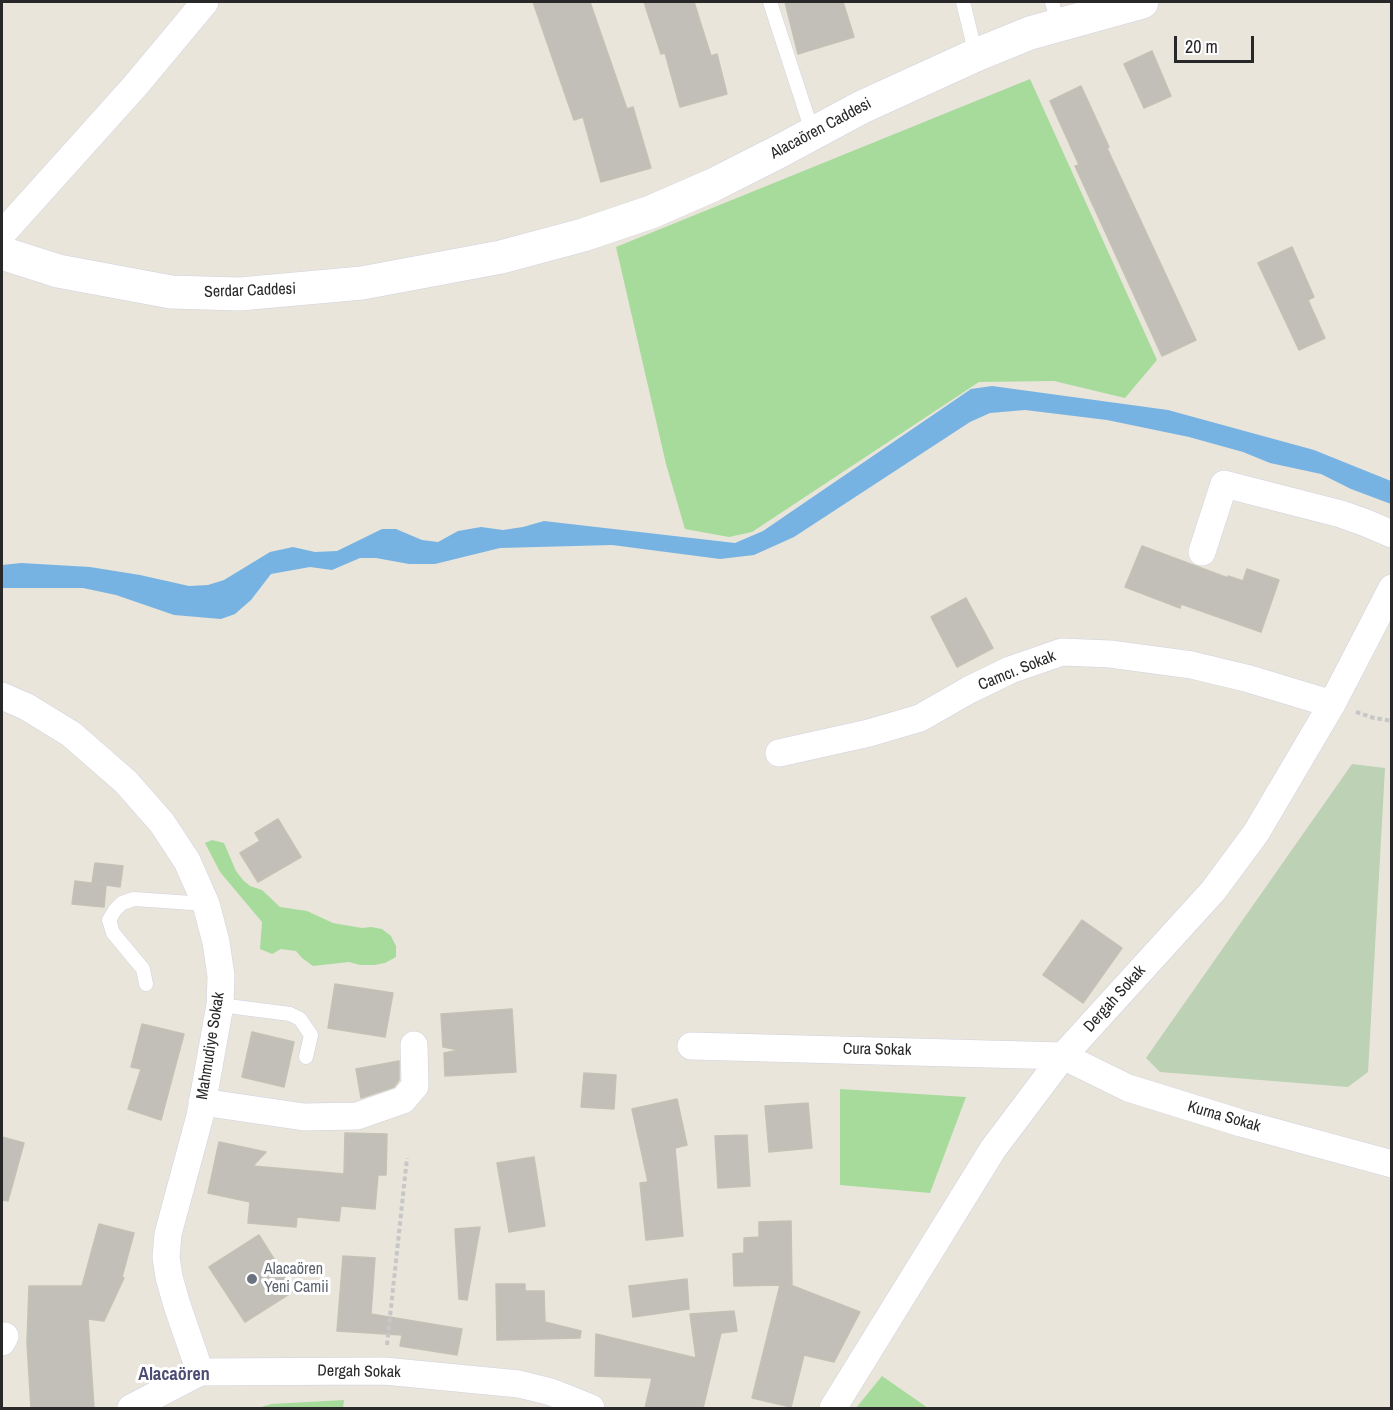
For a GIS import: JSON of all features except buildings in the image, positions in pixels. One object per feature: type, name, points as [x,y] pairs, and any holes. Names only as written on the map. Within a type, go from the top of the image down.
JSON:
[{"type":"street","points":[[2,234],[135,86],[205,2]]},
{"type":"street","name":"Alacaören Caddesi","points":[[501,257],[583,235],[651,212],[713,185],[862,107],[1030,33],[1055,13],[1142,2]]},
{"type":"street","name":"Serdar Caddesi","points":[[2,254],[58,271],[171,292],[240,294],[362,283],[501,257]]},
{"type":"street","points":[[1202,552],[1224,484],[1341,514],[1392,534]]},
{"type":"street","name":"Dergah Sokak","points":[[833,1408],[993,1149],[1063,1056],[1214,891],[1256,833],[1332,704],[1392,588]]},
{"type":"street","name":"Camcı. Sokak","points":[[779,753],[869,733],[920,718],[1010,670],[1062,652],[1110,654],[1192,665],[1246,678],[1332,704]]},
{"type":"street","name":"Mahmudiye Sokak","points":[[2,696],[27,707],[71,734],[126,782],[162,823],[187,861],[206,904],[216,942],[220,1005],[202,1102],[168,1234],[166,1257],[177,1305],[188,1331],[200,1372]]},
{"type":"street","points":[[202,1102],[304,1117],[357,1116],[403,1100],[416,1086],[414,1045]]},
{"type":"street","name":"Cura Sokak","points":[[691,1046],[1063,1056]]},
{"type":"street","name":"Kurna Sokak","points":[[1063,1056],[1128,1088],[1241,1123],[1392,1164]]},
{"type":"street","name":"Dergah Sokak","points":[[138,1407],[200,1372],[384,1371],[519,1384],[551,1392],[591,1408]]},
{"type":"lane","points":[[770,2],[813,134]]},
{"type":"lane","points":[[963,2],[976,55]]},
{"type":"lane","points":[[146,984],[143,969],[113,933],[109,920],[115,910],[122,903],[134,899],[206,904]]},
{"type":"lane","points":[[220,1005],[290,1014],[300,1019],[311,1035],[306,1058]]},
{"type":"path","points":[[1332,704],[1374,718],[1392,721]]},
{"type":"path","points":[[384,1371],[407,1158]]},
{"type":"green space","points":[[1030,79],[1157,360],[1125,398],[1054,381],[979,382],[752,532],[729,537],[685,529],[666,464],[616,247]]},
{"type":"green space","points":[[1352,764],[1385,768],[1368,1072],[1348,1087],[1160,1072],[1146,1058]]},
{"type":"green space","points":[[212,840],[224,843],[236,871],[243,880],[250,886],[262,890],[280,907],[307,911],[333,923],[382,929],[391,936],[396,946],[396,957],[385,963],[374,965],[349,962],[313,966],[296,951],[281,949],[272,954],[260,949],[262,922],[220,872],[205,843]]},
{"type":"green space","points":[[840,1089],[966,1097],[930,1193],[840,1185]]},
{"type":"green space","points":[[882,1376],[928,1408],[856,1408]]},
{"type":"green space","points":[[344,1400],[343,1408],[258,1408],[271,1404]]},
{"type":"water","points":[[992,386],[1168,410],[1314,450],[1391,481],[1391,504],[1351,489],[1321,474],[1270,463],[1243,452],[1189,437],[1107,420],[1025,410],[990,413],[970,422],[794,537],[754,555],[720,559],[612,545],[500,548],[435,564],[409,564],[376,558],[360,558],[332,570],[310,567],[271,574],[251,600],[235,614],[221,619],[174,615],[116,595],[83,588],[2,588],[2,565],[21,563],[90,567],[189,586],[208,585],[224,580],[270,552],[293,547],[315,552],[337,551],[382,529],[396,529],[422,540],[438,542],[458,531],[481,527],[503,530],[544,521],[735,543],[763,531],[971,389]]},
{"type":"place","name":"Alacaören Yeni Camii","points":[[252,1279]]},
{"type":"district","name":"Alacaören","points":[[174,1375]]}]
